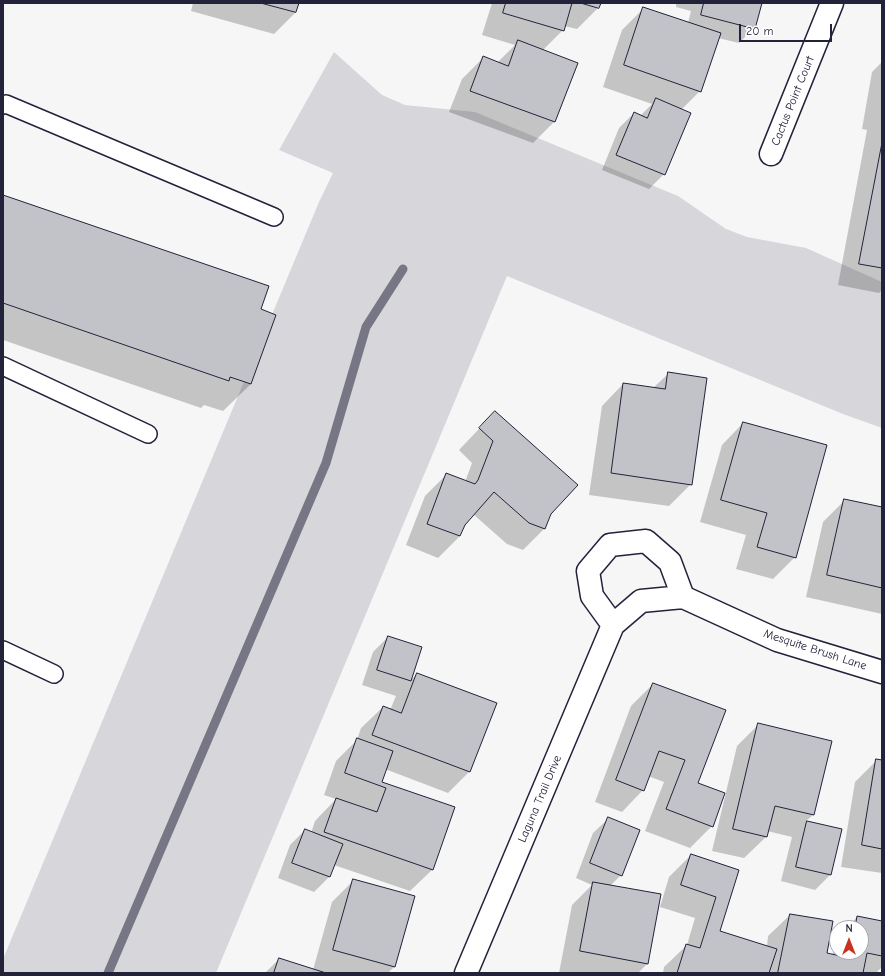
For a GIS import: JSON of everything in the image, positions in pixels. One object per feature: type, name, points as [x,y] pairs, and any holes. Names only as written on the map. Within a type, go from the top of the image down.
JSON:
[{"type":"street","name":"Cactus Point Court","points":[[771,154],[832,3]]},
{"type":"street","points":[[613,626],[592,596],[588,571],[610,545],[646,541],[670,562],[683,597]]},
{"type":"street","name":"Laguna Trail Drive","points":[[466,973],[613,626],[641,601],[683,597]]},
{"type":"street","name":"Mesquite Brush Lane","points":[[683,597],[777,640],[882,672]]},
{"type":"lane","points":[[3,105],[6,104],[274,217]]},
{"type":"lane","points":[[3,366],[148,434]]},
{"type":"lane","points":[[3,650],[54,674]]},
{"type":"shaded area","points":[[334,52],[382,95],[405,105],[475,112],[678,196],[726,229],[747,237],[806,248],[882,282],[882,428],[843,414],[507,276],[216,973],[3,973],[3,959],[319,202],[333,173],[279,150]]},
{"type":"building","points":[[261,3],[299,3],[296,12]]},
{"type":"building","points":[[506,3],[572,3],[564,31],[503,13]]},
{"type":"building","points":[[581,3],[601,3],[599,8]]},
{"type":"building","points":[[704,3],[762,3],[755,29],[701,15]]},
{"type":"building","points":[[643,7],[721,33],[701,92],[624,65]]},
{"type":"building","points":[[518,40],[578,63],[555,122],[470,91],[483,56],[508,66]]},
{"type":"building","points":[[656,98],[691,113],[665,175],[616,155],[634,112],[647,118]]},
{"type":"building","points":[[882,143],[882,268],[859,264]]},
{"type":"building","points":[[3,195],[269,286],[261,309],[276,315],[251,384],[230,377],[229,381],[3,303]]},
{"type":"building","points":[[668,372],[707,378],[692,485],[611,473],[623,383],[665,389]]},
{"type":"building","points":[[495,411],[578,485],[551,514],[545,529],[529,523],[494,492],[465,525],[460,536],[427,524],[446,473],[475,484],[478,480],[493,441],[479,428]]},
{"type":"building","points":[[743,422],[827,445],[796,558],[757,547],[767,513],[721,500]]},
{"type":"building","points":[[844,499],[882,507],[882,588],[827,575]]},
{"type":"building","points":[[388,636],[422,647],[411,681],[377,670]]},
{"type":"building","points":[[417,673],[497,703],[470,772],[372,735],[383,706],[401,713]]},
{"type":"building","points":[[653,683],[726,710],[698,783],[725,793],[713,827],[666,809],[685,760],[659,751],[644,791],[616,780]]},
{"type":"building","points":[[758,723],[832,741],[814,815],[775,806],[767,837],[733,829]]},
{"type":"building","points":[[357,738],[393,751],[382,782],[455,807],[433,870],[324,832],[336,798],[377,812],[386,788],[345,773]]},
{"type":"building","points":[[876,759],[882,760],[882,849],[862,845]]},
{"type":"building","points":[[608,817],[640,830],[622,876],[590,863]]},
{"type":"building","points":[[807,821],[842,829],[831,875],[796,867]]},
{"type":"building","points":[[305,829],[343,844],[330,877],[292,863]]},
{"type":"building","points":[[691,854],[739,870],[720,931],[777,949],[769,973],[677,973],[686,944],[700,948],[716,897],[681,885]]},
{"type":"building","points":[[353,879],[415,896],[395,967],[333,950]]},
{"type":"building","points":[[593,882],[661,894],[648,964],[580,951]]},
{"type":"building","points":[[790,914],[829,920],[829,942],[827,953],[829,953],[829,960],[866,960],[863,973],[778,973]]},
{"type":"building","points":[[857,916],[882,921],[882,956],[869,953],[869,920],[856,920]]},
{"type":"building","points":[[279,958],[326,973],[274,973]]},
{"type":"waterway","points":[[108,973],[326,463],[366,327],[403,269]]}]
